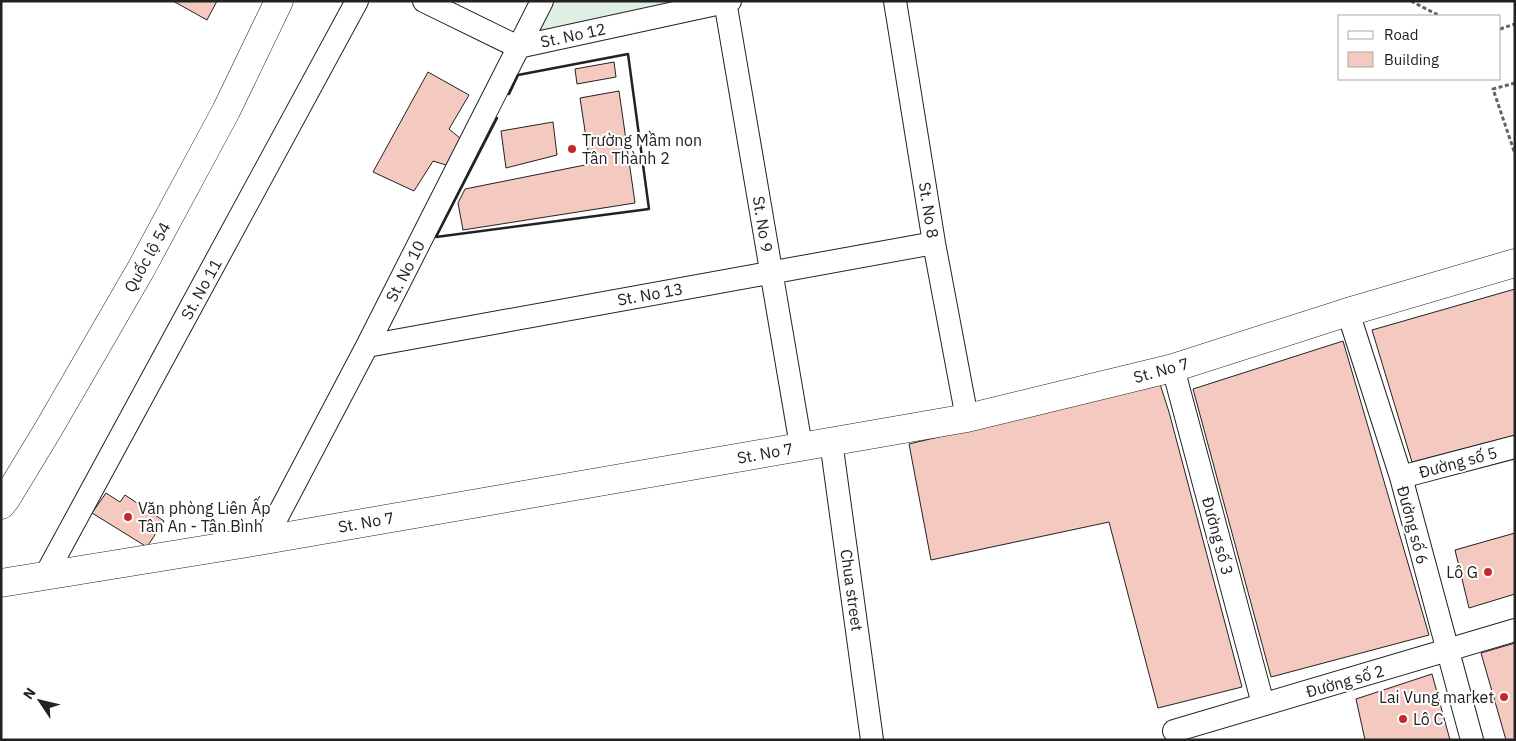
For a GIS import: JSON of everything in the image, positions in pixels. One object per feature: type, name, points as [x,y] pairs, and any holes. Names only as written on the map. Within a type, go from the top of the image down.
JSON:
[{"type":"main road","name":"Quốc lộ 54","points":[[1,505],[50,428],[140,269],[226,111],[279,1]]},
{"type":"main road","name":"St. No 7","points":[[1,583],[265,540],[967,418],[1173,368],[1348,312],[1515,263]]},
{"type":"street","name":"St. No 11","points":[[45,576],[357,1]]},
{"type":"street","name":"St. No 12","points":[[424,1],[518,47],[727,2]]},
{"type":"street","name":"St. No 10","points":[[265,540],[367,346],[542,1]]},
{"type":"street","name":"St. No 8","points":[[895,1],[934,243],[967,418]]},
{"type":"street","name":"St. No 9","points":[[727,2],[801,446]]},
{"type":"street","name":"St. No 13","points":[[367,346],[934,243]]},
{"type":"street","name":"Đường số 6","points":[[1348,312],[1401,477],[1472,740]]},
{"type":"street","name":"Đường số 3","points":[[1173,368],[1263,704]]},
{"type":"street","name":"Chua street","points":[[831,441],[872,740]]},
{"type":"street","name":"Đường số 5","points":[[1401,477],[1515,447]]},
{"type":"street","name":"Đường số 2","points":[[1174,730],[1515,630]]},
{"type":"path","points":[[1411,1],[1438,15]]},
{"type":"path","points":[[1501,29],[1515,24]]},
{"type":"path","points":[[1515,83],[1493,89],[1515,154]]},
{"type":"green space","points":[[551,1],[689,1],[535,32]]},
{"type":"building","points":[[173,1],[217,1],[207,20]]},
{"type":"building","points":[[614,62],[616,77],[577,84],[575,69]]},
{"type":"building","points":[[428,72],[469,95],[449,129],[461,139],[446,165],[433,161],[414,191],[373,172]]},
{"type":"building","points":[[619,91],[635,203],[463,230],[458,203],[465,189],[590,164],[580,98]]},
{"type":"building","points":[[553,122],[557,155],[506,168],[501,131]]},
{"type":"building","points":[[1515,289],[1515,435],[1412,462],[1372,330]]},
{"type":"building","points":[[1343,341],[1429,635],[1271,677],[1193,389]]},
{"type":"building","points":[[1160,384],[1242,687],[1158,708],[1109,522],[931,560],[909,444]]},
{"type":"building","name":"Văn phòng Liên Ấp Tân An - Tân Bình","points":[[106,493],[120,502],[125,495],[164,521],[147,547],[92,513]]},
{"type":"building","name":"Lô G","points":[[1515,533],[1515,594],[1469,608],[1455,550]]},
{"type":"building","name":"Lai Vung market","points":[[1515,643],[1515,740],[1506,740],[1481,653]]},
{"type":"building","name":"Lô C","points":[[1432,674],[1450,740],[1365,740],[1356,699]]},
{"type":"wall","points":[[497,118],[436,237],[649,209],[628,54],[518,75],[509,94]]},
{"type":"place","name":"Trường Mầm non Tân Thành 2","points":[[572,149]]},
{"type":"place","name":"Văn phòng Liên Ấp Tân An - Tân Bình","points":[[128,517]]},
{"type":"place","name":"Lô G","points":[[1488,572]]},
{"type":"place","name":"Lai Vung market","points":[[1504,697]]},
{"type":"place","name":"Lô C","points":[[1403,719]]}]
